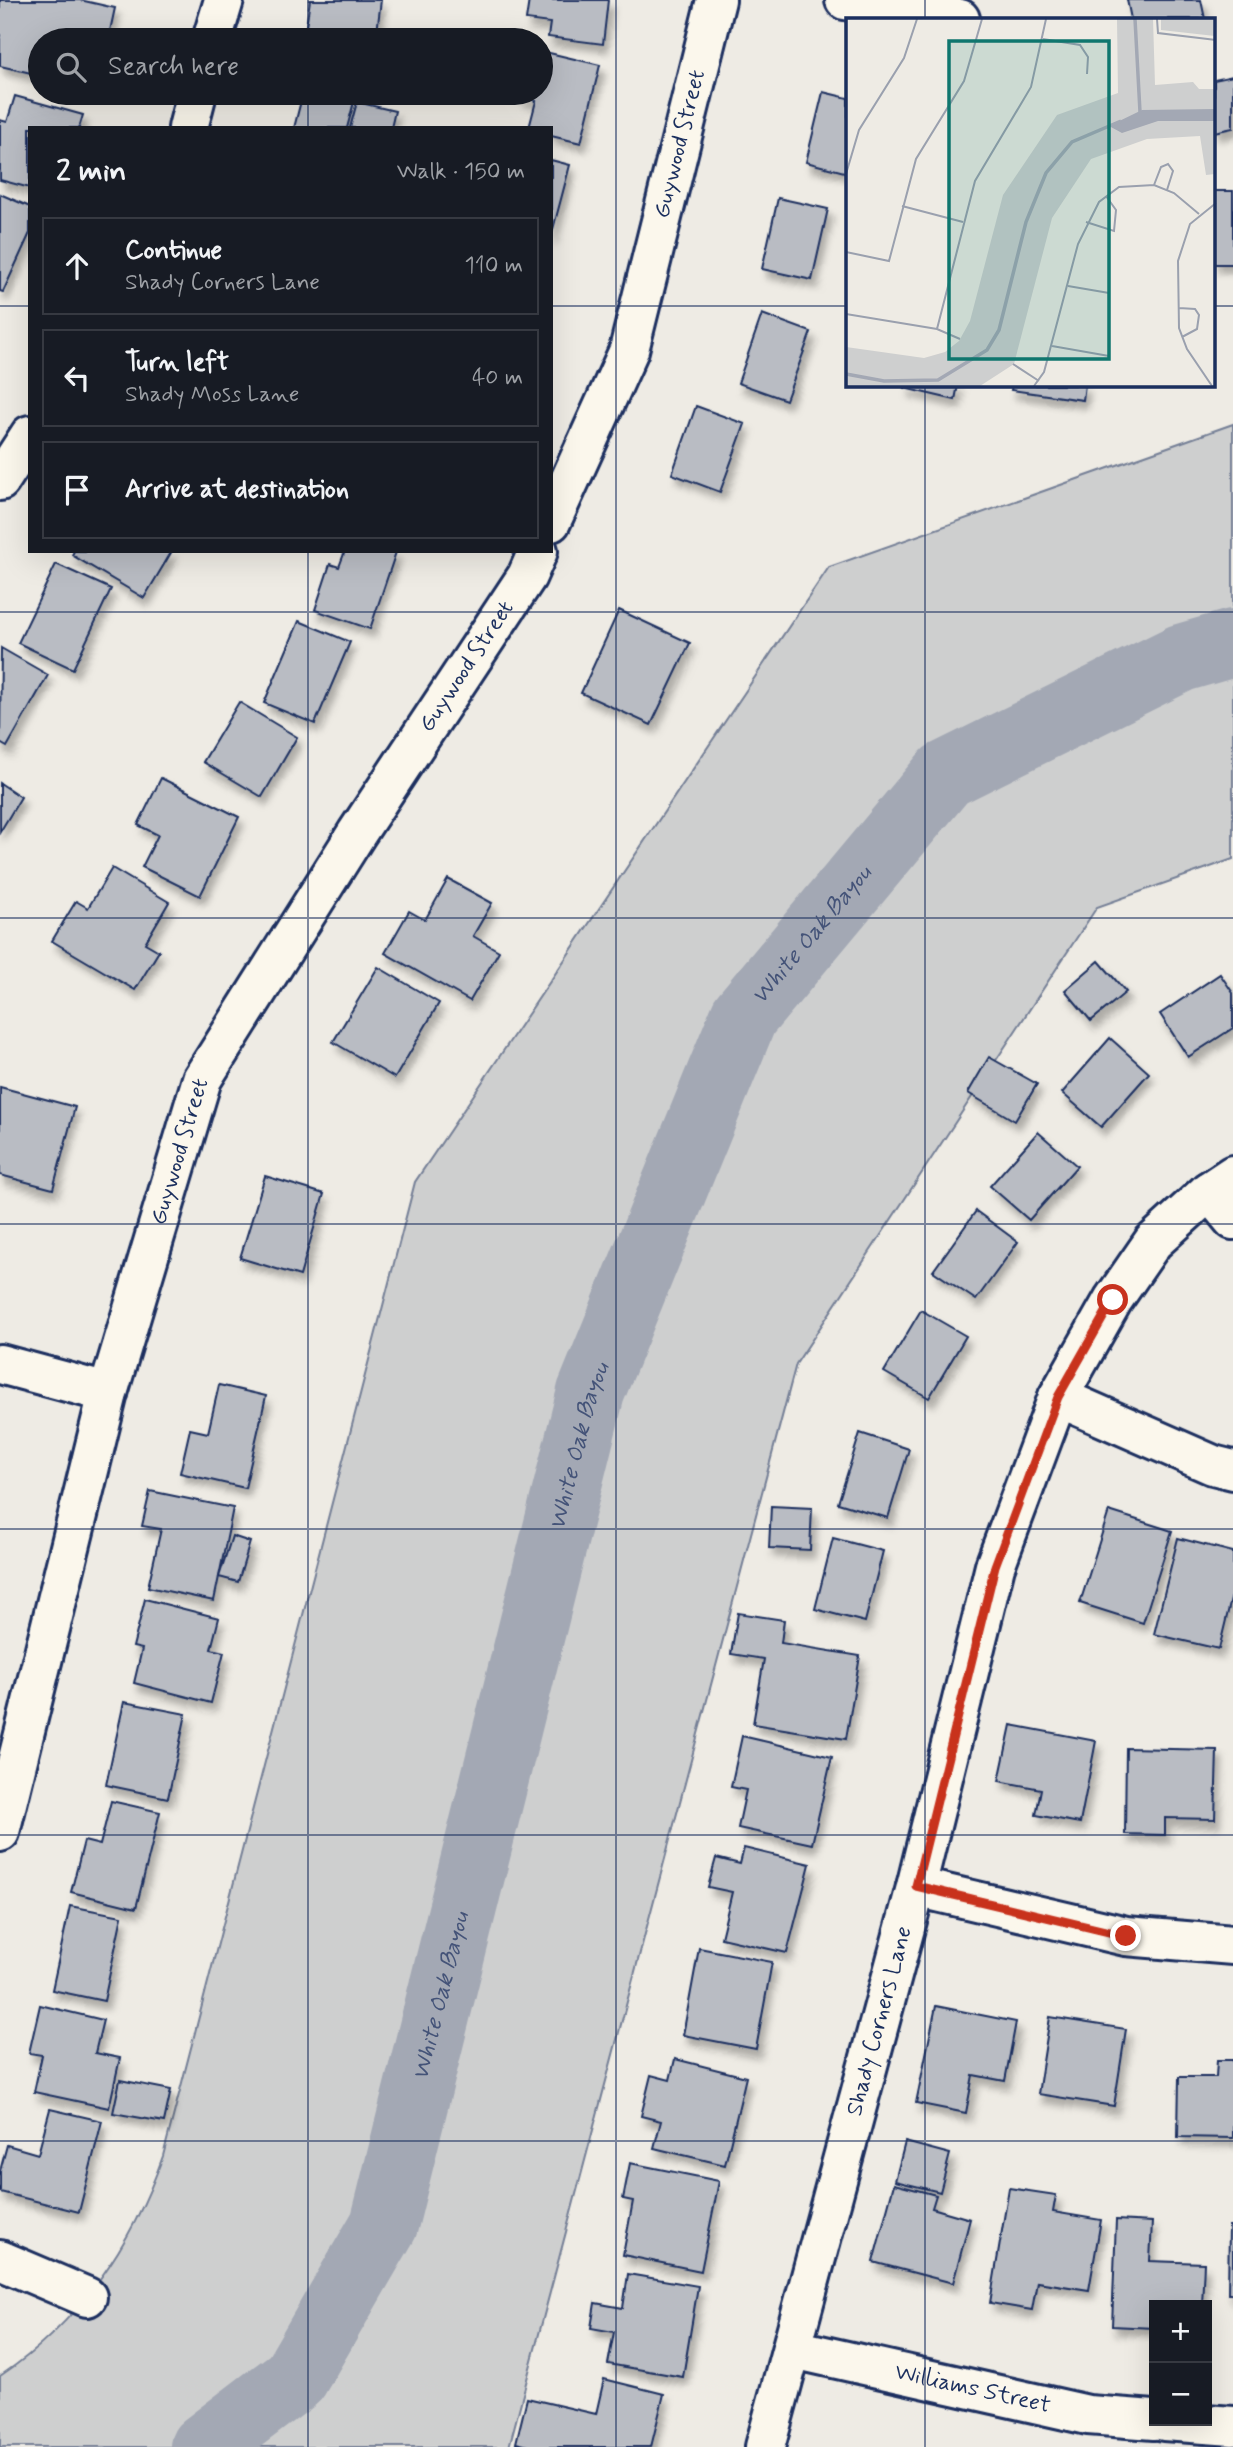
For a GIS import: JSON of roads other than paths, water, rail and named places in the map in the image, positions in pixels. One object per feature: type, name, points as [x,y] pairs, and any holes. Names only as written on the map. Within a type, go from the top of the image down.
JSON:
[{"type":"street","points":[[216,28],[224,0]]},
{"type":"street","name":"Guywood Street","points":[[553,518],[629,350],[716,0]]},
{"type":"street","points":[[845,0],[954,18]]},
{"type":"street","points":[[189,126],[194,105]]},
{"type":"street","points":[[0,481],[28,438]]},
{"type":"street","name":"Guywood Street","points":[[0,1832],[108,1393],[202,1079],[357,833],[527,576],[537,553]]},
{"type":"street","name":"Shady Corners Lane","points":[[765,2447],[916,1886],[995,1566],[1058,1397],[1113,1300],[1153,1242],[1221,1183],[1233,1220]]},
{"type":"street","points":[[0,1364],[108,1393]]},
{"type":"street","points":[[1058,1397],[1213,1465],[1233,1470]]},
{"type":"street","points":[[916,1886],[1126,1936],[1233,1945]]},
{"type":"street","points":[[0,2260],[87,2297]]},
{"type":"street","name":"Williams Street","points":[[793,2348],[1088,2415],[1149,2420]]},
{"type":"street","points":[[1212,2424],[1233,2425],[1233,2432]]},
{"type":"waterway","name":"White Oak Bayou","points":[[204,2447],[295,2378],[384,2225],[591,1392],[744,1016],[945,775],[1181,658],[1233,643]]}]
